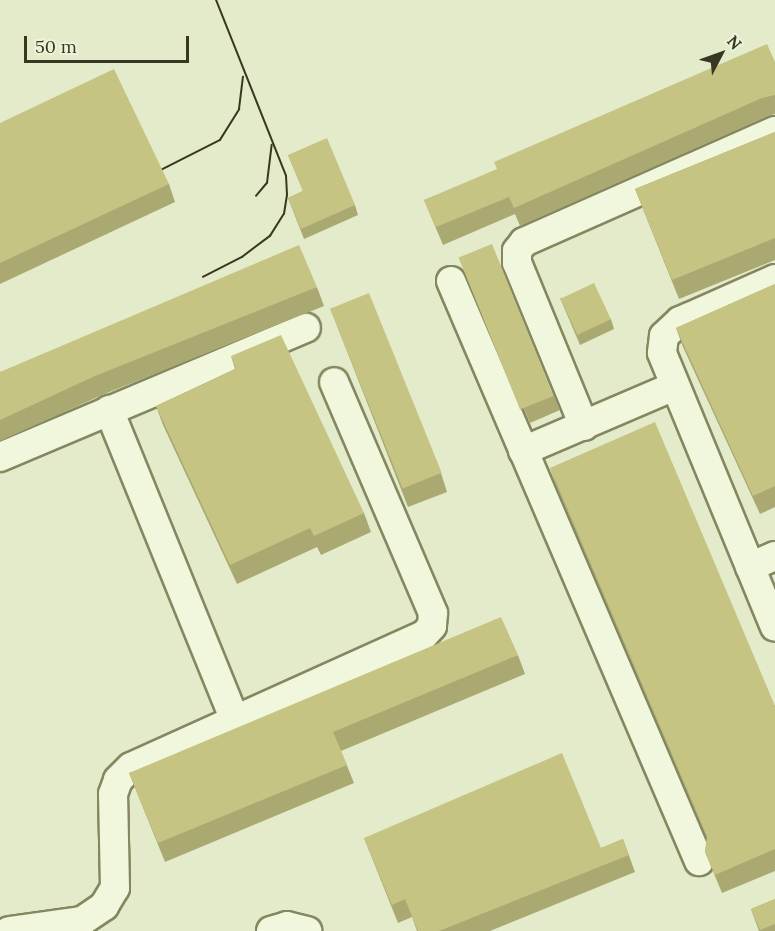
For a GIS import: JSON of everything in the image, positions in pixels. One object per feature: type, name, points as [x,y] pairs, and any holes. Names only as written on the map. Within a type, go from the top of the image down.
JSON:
[{"type":"lane","points":[[584,426],[517,263],[517,251],[524,242],[775,131]]},
{"type":"lane","points":[[775,279],[680,321],[664,336],[662,353],[675,386],[763,561],[775,627]]},
{"type":"lane","points":[[451,281],[699,861]]},
{"type":"lane","points":[[0,457],[306,328]]},
{"type":"lane","points":[[9,931],[82,921],[104,906],[115,888],[113,794],[118,780],[131,767],[423,635],[432,626],[433,613],[334,382]]},
{"type":"lane","points":[[523,451],[675,386]]},
{"type":"lane","points":[[109,410],[235,720]]},
{"type":"lane","points":[[271,931],[287,926],[307,931]]},
{"type":"building","points":[[767,44],[775,62],[775,95],[762,98],[514,208],[509,197],[436,227],[424,200],[497,169],[494,162]]},
{"type":"building","points":[[114,69],[169,184],[0,263],[0,123]]},
{"type":"building","points":[[775,132],[775,238],[672,280],[635,189]]},
{"type":"building","points":[[327,138],[355,205],[301,229],[288,198],[303,191],[288,155]]},
{"type":"building","points":[[492,244],[553,396],[520,410],[459,257]]},
{"type":"building","points":[[299,245],[317,287],[95,376],[0,420],[0,372]]},
{"type":"building","points":[[594,283],[611,319],[577,335],[560,299]]},
{"type":"building","points":[[775,284],[775,486],[753,496],[676,328]]},
{"type":"building","points":[[369,293],[442,473],[403,489],[330,309]]},
{"type":"building","points":[[281,335],[364,513],[314,536],[310,528],[230,565],[156,406],[236,369],[231,356]]},
{"type":"building","points":[[655,422],[775,706],[775,849],[715,875],[705,852],[707,836],[550,468]]},
{"type":"building","points":[[501,617],[518,655],[333,732],[347,765],[158,843],[129,773]]},
{"type":"building","points":[[562,753],[601,848],[623,839],[629,855],[439,931],[418,931],[405,899],[392,905],[364,838]]},
{"type":"building","points":[[775,899],[775,924],[760,930],[751,909]]},
{"type":"tram line","points":[[203,277],[242,257],[270,236],[284,214],[287,195],[286,176],[216,0]]},
{"type":"tram line","points":[[161,170],[220,140],[239,109],[243,77]]},
{"type":"tram line","points":[[256,196],[267,183],[272,145]]}]
